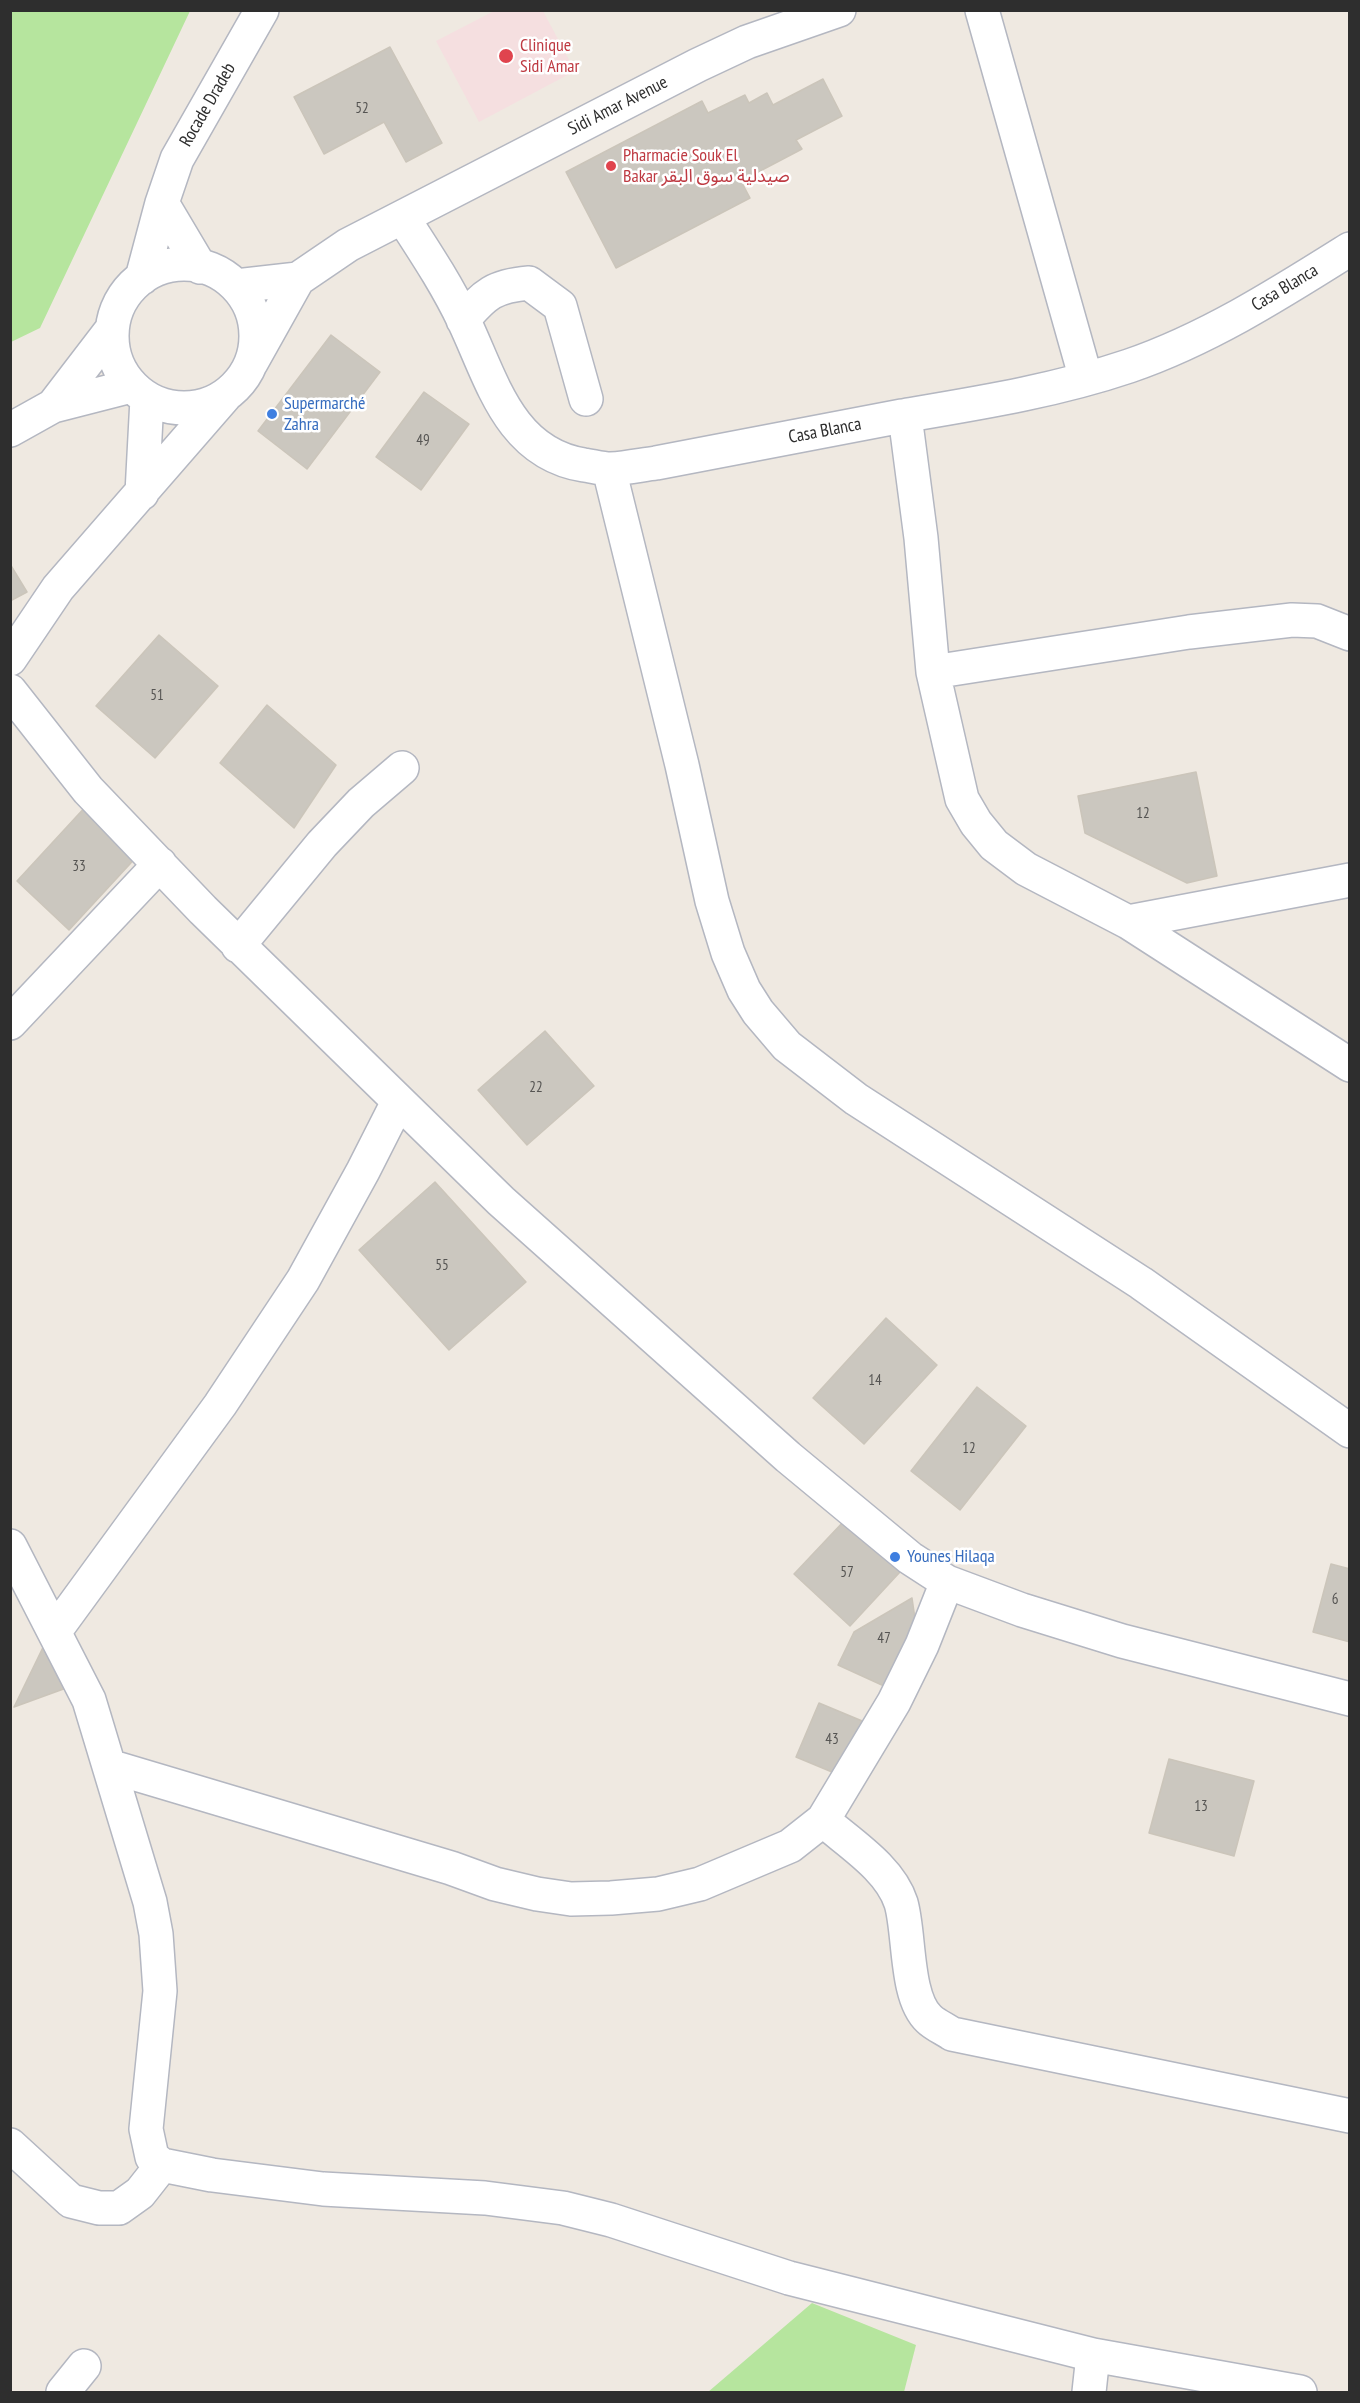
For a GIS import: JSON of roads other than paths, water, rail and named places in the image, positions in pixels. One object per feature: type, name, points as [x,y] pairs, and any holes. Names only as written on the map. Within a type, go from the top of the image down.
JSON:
[{"type":"street","name":"Rocade Dradeb","points":[[142,278],[162,203],[177,159],[262,10]]},
{"type":"street","name":"Sidi Amar Avenue","points":[[298,279],[348,245],[698,65],[747,42],[839,10]]},
{"type":"street","points":[[982,10],[1086,379]]},
{"type":"street","points":[[162,203],[200,267]]},
{"type":"street","name":"Casa Blanca","points":[[404,218],[437,272],[463,320],[498,397],[518,428],[534,445],[548,454],[573,463],[609,469],[656,463],[1014,396],[1086,379],[1131,365],[1209,331],[1273,297],[1350,249]]},
{"type":"street","points":[[226,395],[207,404],[187,408],[167,406],[139,392],[119,369],[113,350],[112,329],[117,309],[127,292],[142,278],[160,268],[180,265],[200,267],[220,274],[236,286],[248,303],[255,322],[256,343],[251,363]]},
{"type":"street","points":[[236,286],[298,279]]},
{"type":"street","points":[[10,659],[58,588],[240,381],[298,279]]},
{"type":"street","points":[[463,320],[482,297],[506,285],[529,283],[560,306],[586,399]]},
{"type":"street","points":[[53,406],[112,329]]},
{"type":"street","points":[[10,430],[53,406],[139,392]]},
{"type":"street","points":[[139,392],[142,493]]},
{"type":"street","points":[[904,416],[921,538],[933,672],[962,799],[976,823],[994,845],[1026,869],[1128,922],[1350,1065]]},
{"type":"street","points":[[609,469],[679,754],[712,901],[728,953],[744,990],[758,1012],[787,1046],[856,1099],[1141,1283],[1350,1431]]},
{"type":"street","points":[[933,672],[1189,632],[1292,620],[1317,621],[1350,634]]},
{"type":"street","points":[[10,691],[88,790],[238,946],[398,1102],[561,1257],[788,1457],[910,1558],[947,1582],[1022,1610],[1122,1641],[1350,1699]]},
{"type":"street","points":[[238,946],[322,844],[361,802],[402,768]]},
{"type":"street","points":[[10,1023],[160,864]]},
{"type":"street","points":[[1128,922],[1350,880]]},
{"type":"street","points":[[56,1631],[220,1405],[297,1288],[363,1171],[398,1102]]},
{"type":"street","points":[[10,1546],[56,1631],[89,1700],[141,1866],[156,1934],[160,1991],[146,2129],[152,2157],[162,2165],[212,2175],[312,2188],[485,2198],[563,2208],[611,2220],[789,2278],[1093,2355],[1300,2392]]},
{"type":"street","points":[[109,1766],[440,1864],[495,1884],[537,1894],[571,1899],[658,1894],[700,1884],[790,1846],[823,1820],[894,1702],[922,1645],[947,1582]]},
{"type":"street","points":[[823,1820],[886,1877],[901,1902],[907,1952],[918,2001],[928,2018],[952,2034],[1350,2116]]},
{"type":"street","points":[[10,2145],[71,2201],[99,2208],[119,2208],[140,2193],[162,2165]]},
{"type":"street","points":[[1089,2392],[1093,2355]]},
{"type":"street","points":[[63,2392],[84,2366]]},
{"type":"place","name":"Clinique Sidi Amar","points":[[506,56]]},
{"type":"place","name":"Pharmacie Souk El Bakar صيدلية سوق البقر","points":[[611,166]]},
{"type":"place","name":"Supermarché Zahra","points":[[272,414]]},
{"type":"place","name":"Younes Hilaqa","points":[[895,1557]]}]
